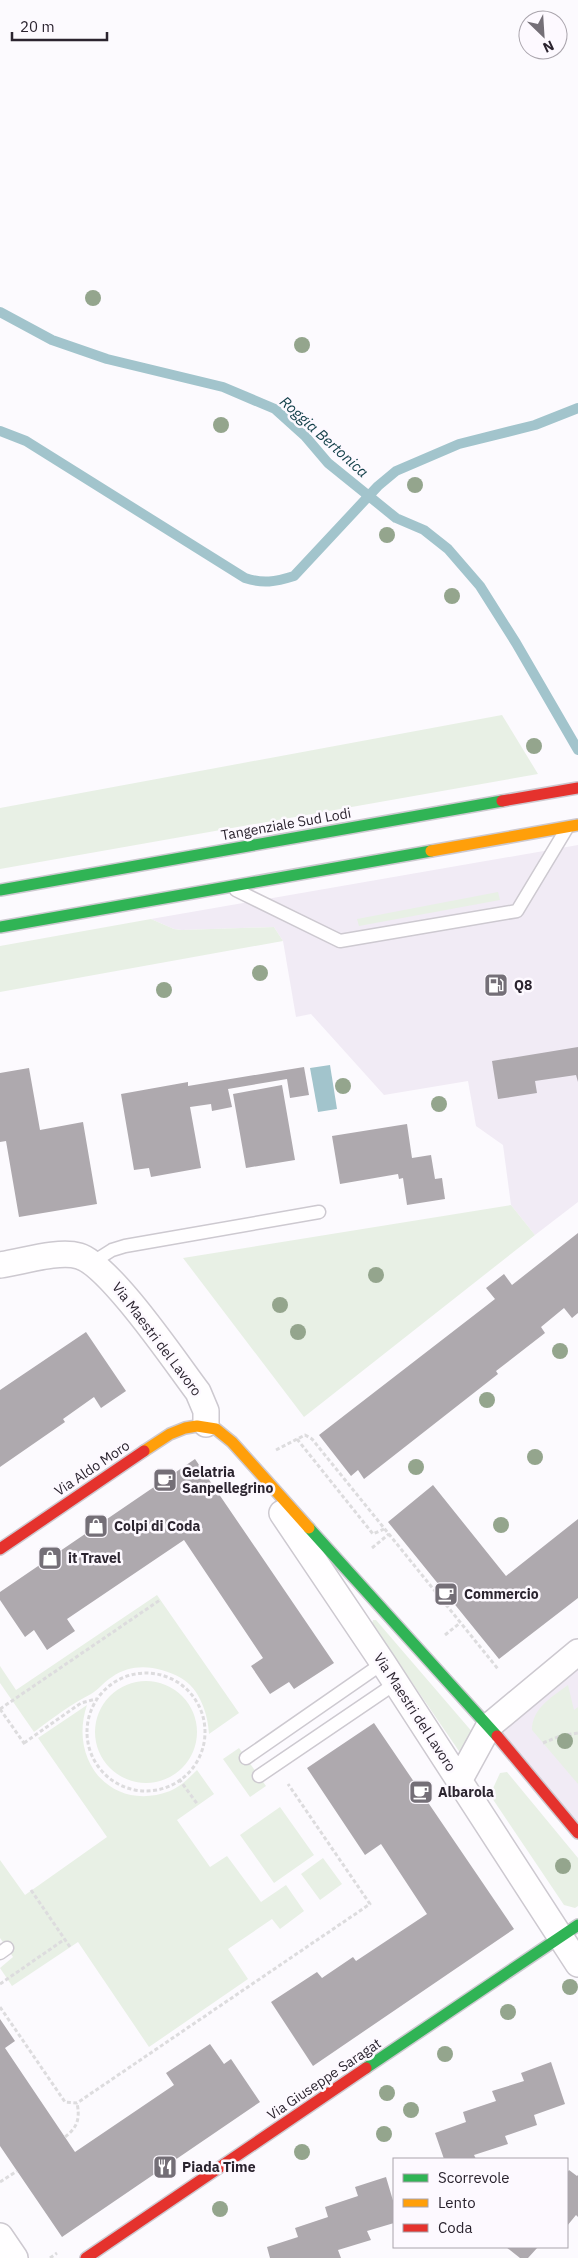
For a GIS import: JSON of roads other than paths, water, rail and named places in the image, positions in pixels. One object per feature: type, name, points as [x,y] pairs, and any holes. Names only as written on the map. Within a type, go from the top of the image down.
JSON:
[{"type":"main road","name":"Tangenziale Sud Lodi","points":[[0,890],[578,788]]},
{"type":"main road","points":[[0,927],[573,826]]},
{"type":"main road","name":"Via Aldo Moro","points":[[0,1549],[170,1434],[194,1424],[206,1424]]},
{"type":"main road","name":"Via Maestri del Lavoro","points":[[206,1424],[225,1434],[249,1463],[488,1726],[578,1833]]},
{"type":"main road","name":"Via Giuseppe Saragat","points":[[86,2258],[569,1932]]},
{"type":"street","points":[[0,1265],[64,1254],[79,1256],[93,1262]]},
{"type":"street","name":"Via Maestri del Lavoro","points":[[93,1262],[115,1284],[198,1392],[206,1411],[206,1424]]},
{"type":"street","name":"Via Maestri del Lavoro","points":[[249,1463],[390,1673],[459,1781],[569,1932],[578,1964]]},
{"type":"street","points":[[459,1781],[488,1726],[578,1652]]},
{"type":"street","points":[[0,2236],[15,2258]]},
{"type":"lane","points":[[229,887],[340,941],[517,911],[573,826]]},
{"type":"lane","points":[[93,1262],[112,1250],[125,1246],[318,1212]]},
{"type":"lane","points":[[246,1758],[390,1673]]},
{"type":"lane","points":[[259,1776],[390,1673]]},
{"type":"water","points":[[330,1065],[337,1109],[318,1112],[310,1068]]},
{"type":"waterway","name":"Roggia Bertonica","points":[[0,312],[52,340],[107,359],[223,387],[275,409],[305,436],[328,463],[396,518],[424,530],[448,549],[480,586],[516,643],[578,750]]},
{"type":"waterway","points":[[0,431],[26,441],[245,578],[269,582],[294,576],[378,486],[396,471],[459,444],[535,425],[578,408]]},
{"type":"place","name":"Q8","points":[[496,985]]},
{"type":"place","name":"Gelatria Sanpellegrino","points":[[165,1480]]},
{"type":"place","name":"Colpi di Coda","points":[[96,1526]]},
{"type":"place","name":"it Travel","points":[[50,1558]]},
{"type":"place","name":"Commercio","points":[[446,1594]]},
{"type":"place","name":"Albarola","points":[[421,1792]]},
{"type":"place","name":"Piada Time","points":[[165,2167]]}]
